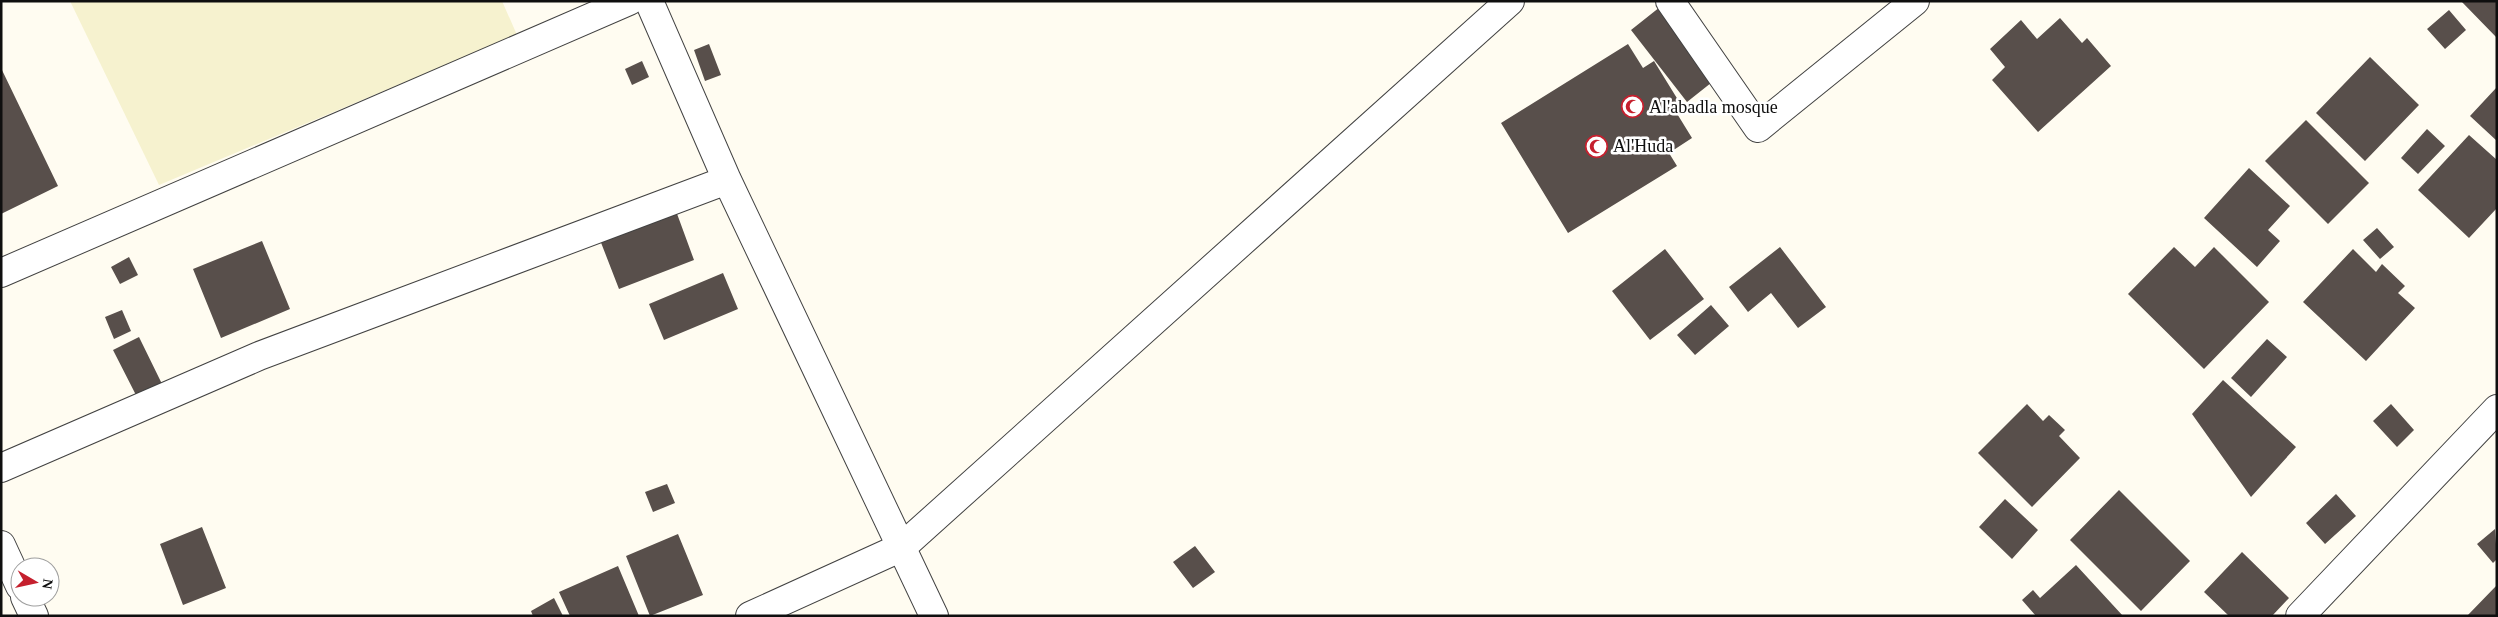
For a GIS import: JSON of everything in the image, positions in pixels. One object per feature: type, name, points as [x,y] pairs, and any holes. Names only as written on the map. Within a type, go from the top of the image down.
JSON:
[{"type":"street","points":[[1,273],[629,1]]},
{"type":"street","points":[[649,1],[728,180],[934,616]]},
{"type":"street","points":[[750,616],[902,547],[1510,1]]},
{"type":"street","points":[[1670,1],[1758,128],[1915,1]]},
{"type":"street","points":[[1,468],[259,356],[728,180]]},
{"type":"street","points":[[2300,616],[2497,409]]},
{"type":"street","points":[[1,545],[10,564]]},
{"type":"shaded area","points":[[70,1],[502,1],[517,35],[159,185]]},
{"type":"building","points":[[2461,1],[2497,1],[2497,38]]},
{"type":"building","points":[[1660,7],[1716,79],[1687,102],[1631,30]]},
{"type":"building","points":[[2449,10],[2466,30],[2445,49],[2427,29]]},
{"type":"building","points":[[2060,18],[2082,43],[2087,38],[2111,66],[2038,132],[1992,80],[2005,67],[1990,49],[2021,20],[2037,39]]},
{"type":"building","points":[[709,44],[721,75],[705,81],[694,50]]},
{"type":"building","name":"Al'Huda","points":[[1628,44],[1643,68],[1654,61],[1683,108],[1676,112],[1692,138],[1669,153],[1677,166],[1568,233],[1501,123]]},
{"type":"building","points":[[2370,57],[2419,105],[2365,161],[2316,113]]},
{"type":"building","points":[[642,61],[649,77],[632,85],[625,69]]},
{"type":"building","points":[[1,68],[58,186],[1,214]]},
{"type":"building","points":[[2497,87],[2497,141],[2470,116]]},
{"type":"building","points":[[2306,120],[2369,183],[2328,224],[2265,161]]},
{"type":"building","points":[[2427,129],[2445,146],[2418,174],[2401,158]]},
{"type":"building","points":[[2469,135],[2497,160],[2497,208],[2469,238],[2418,190]]},
{"type":"building","points":[[2249,168],[2290,206],[2268,230],[2280,241],[2257,267],[2204,218]]},
{"type":"building","points":[[676,211],[694,260],[619,289],[600,240]]},
{"type":"building","points":[[2377,228],[2394,247],[2380,259],[2363,240]]},
{"type":"building","points":[[262,241],[290,309],[221,338],[193,269]]},
{"type":"building","points":[[1780,247],[1826,307],[1798,328],[1771,293],[1748,312],[1729,287]]},
{"type":"building","points":[[2174,247],[2195,267],[2214,247],[2269,302],[2204,369],[2128,294]]},
{"type":"building","points":[[1665,249],[1704,299],[1650,340],[1612,291]]},
{"type":"building","points":[[2353,249],[2376,272],[2382,264],[2405,286],[2398,293],[2415,308],[2366,361],[2303,302]]},
{"type":"building","points":[[129,257],[138,275],[120,284],[111,267]]},
{"type":"building","points":[[723,273],[738,309],[664,340],[649,304]]},
{"type":"building","points":[[1711,305],[1729,326],[1695,355],[1677,335]]},
{"type":"building","points":[[122,310],[131,331],[114,339],[105,317]]},
{"type":"building","points":[[139,337],[163,386],[138,399],[113,350]]},
{"type":"building","points":[[2267,339],[2287,357],[2251,397],[2231,378]]},
{"type":"building","points":[[2223,380],[2296,447],[2251,497],[2192,414]]},
{"type":"building","points":[[2027,404],[2043,421],[2049,415],[2065,430],[2059,436],[2080,458],[2032,507],[1978,453]]},
{"type":"building","points":[[2391,404],[2414,430],[2397,447],[2373,421]]},
{"type":"building","points":[[667,484],[675,503],[653,512],[645,492]]},
{"type":"building","points":[[2119,490],[2190,561],[2141,611],[2070,540]]},
{"type":"building","points":[[2336,494],[2356,516],[2325,544],[2306,523]]},
{"type":"building","points":[[2005,499],[2038,530],[2012,559],[1979,527]]},
{"type":"building","points":[[202,527],[226,588],[183,605],[160,544]]},
{"type":"building","points":[[2495,529],[2497,559],[2493,563],[2477,544]]},
{"type":"building","points":[[678,534],[703,595],[650,616],[626,556]]},
{"type":"building","points":[[1195,546],[1215,572],[1193,588],[1173,562]]},
{"type":"building","points":[[2242,552],[2289,598],[2272,616],[2229,616],[2204,592]]},
{"type":"building","points":[[2076,565],[2123,616],[2036,616],[2022,600],[2033,590],[2040,598]]},
{"type":"building","points":[[618,566],[639,616],[570,616],[559,592]]},
{"type":"building","points":[[2497,585],[2497,616],[2467,616]]},
{"type":"building","points":[[554,598],[563,616],[533,616],[531,611]]},
{"type":"place","name":"Al'abadla mosque","points":[[1633,107]]},
{"type":"place","name":"Al'Huda","points":[[1597,146]]}]
